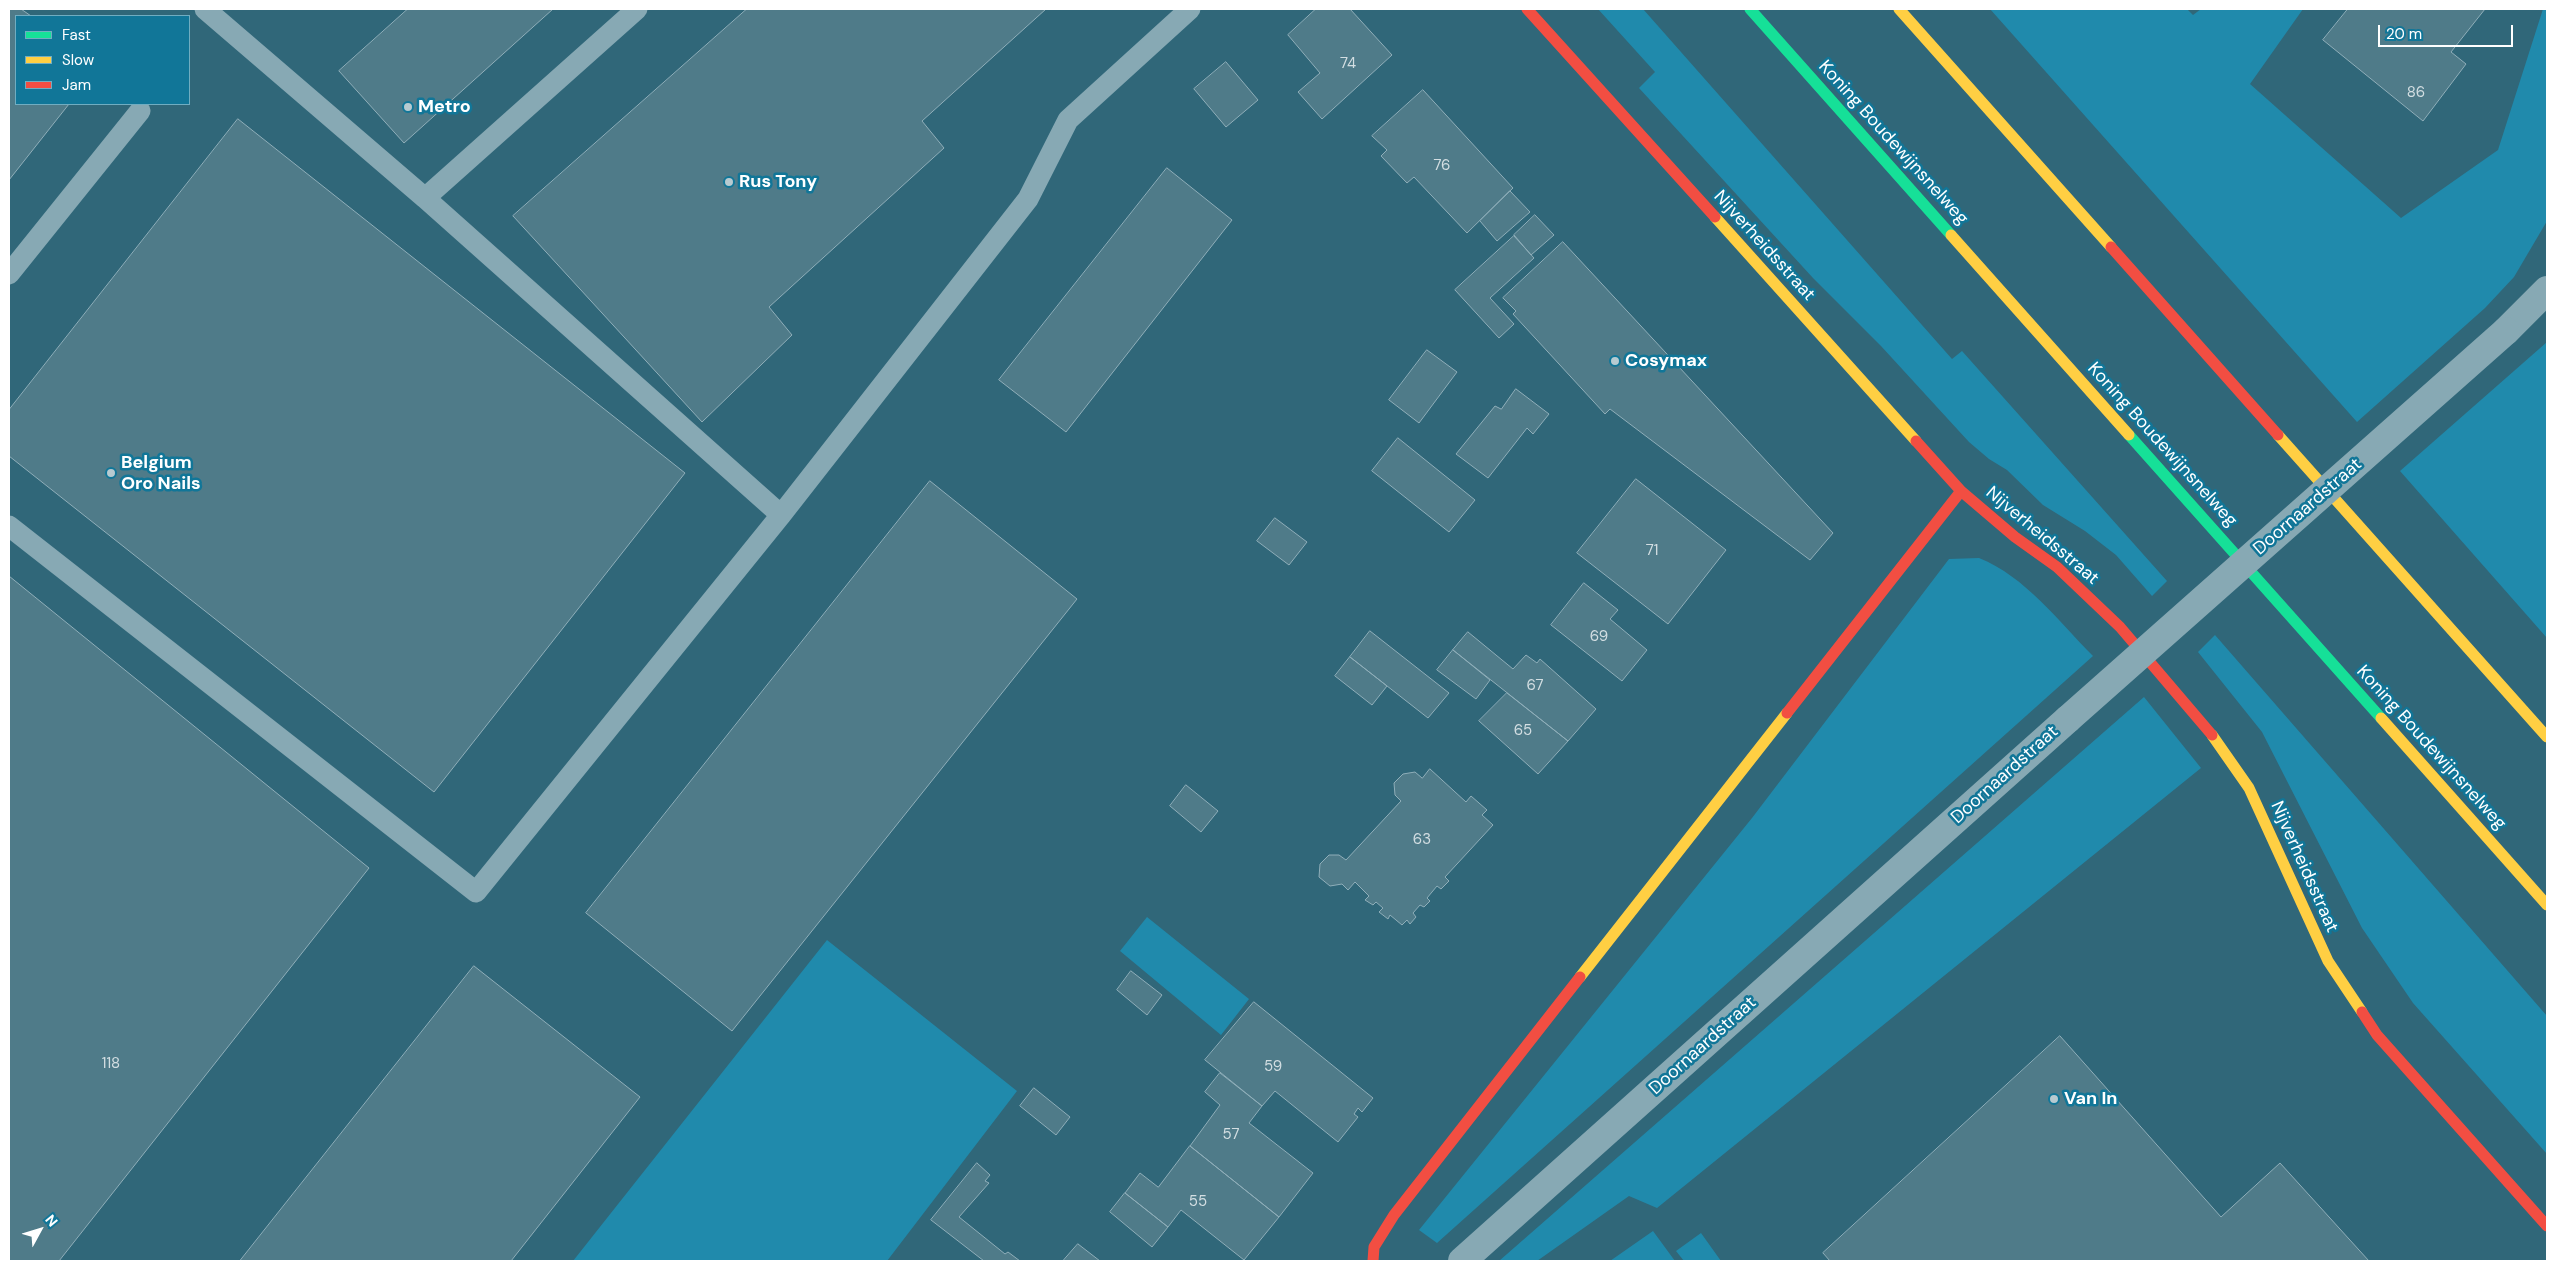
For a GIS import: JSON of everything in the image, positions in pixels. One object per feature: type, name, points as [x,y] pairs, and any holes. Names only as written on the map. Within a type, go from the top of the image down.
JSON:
[{"type":"main road","name":"Nijverheidsstraat","points":[[1527,9],[1961,491],[2014,537],[2057,567],[2120,627],[2219,743],[2249,788],[2328,961],[2377,1035],[2547,1226]]},
{"type":"main road","name":"Koning Boudewijnsnelweg","points":[[1750,9],[2547,905]]},
{"type":"main road","points":[[1899,9],[2547,737]]},
{"type":"main road","points":[[1373,1261],[1374,1247],[1394,1214],[1961,491]]},
{"type":"street","name":"Doornaardstraat","points":[[1462,1261],[2068,719],[2506,331],[2547,290]]},
{"type":"lane","points":[[206,9],[425,198],[781,515]]},
{"type":"lane","points":[[425,198],[637,9]]},
{"type":"lane","points":[[9,526],[476,892],[781,515],[1028,199],[1068,120],[1190,9]]},
{"type":"lane","points":[[9,274],[140,111]]},
{"type":"shaded area","points":[[1598,9],[1643,9],[1952,359],[1962,351],[2167,581],[2152,596],[2116,555],[2085,531],[2043,505],[2007,470],[1989,459],[1969,442],[1881,346],[1813,278],[1639,88],[1655,72]]},
{"type":"shaded area","points":[[1990,9],[2187,9],[2193,15],[2201,9],[2303,9],[2250,84],[2401,218],[2498,150],[2543,9],[2547,9],[2547,221],[2514,277],[2485,308],[2357,422]]},
{"type":"shaded area","points":[[2547,342],[2547,638],[2400,471]]},
{"type":"shaded area","points":[[1979,558],[2012,576],[2026,588],[2093,656],[1437,1243],[1419,1230],[1752,818],[1949,559]]},
{"type":"shaded area","points":[[2215,635],[2547,1016],[2547,1154],[2413,1003],[2362,928],[2262,732],[2198,652]]},
{"type":"shaded area","points":[[2144,697],[2201,768],[1657,1208],[1629,1196],[1537,1261],[1499,1261]]},
{"type":"shaded area","points":[[1147,917],[1249,999],[1221,1035],[1120,951]]},
{"type":"shaded area","points":[[827,940],[1017,1091],[887,1261],[573,1261]]},
{"type":"shaded area","points":[[1653,1231],[1675,1261],[1610,1261]]},
{"type":"shaded area","points":[[1701,1233],[1721,1261],[1684,1261],[1676,1251]]},
{"type":"building","points":[[9,9],[21,9],[30,15],[15,15],[15,105],[68,105],[9,180]]},
{"type":"building","name":"Metro","points":[[408,9],[553,9],[404,143],[339,71]]},
{"type":"building","name":"Rus Tony","points":[[747,9],[1046,9],[922,121],[944,148],[769,307],[792,335],[702,422],[513,216]]},
{"type":"building","points":[[1316,9],[1350,9],[1392,55],[1322,119],[1298,92],[1320,73],[1288,35]]},
{"type":"building","points":[[2348,9],[2485,9],[2451,52],[2466,64],[2423,121],[2323,40]]},
{"type":"building","points":[[1226,62],[1258,100],[1226,127],[1194,89]]},
{"type":"building","points":[[1423,90],[1513,188],[1467,233],[1414,177],[1407,183],[1381,156],[1387,150],[1372,136]]},
{"type":"building","points":[[238,119],[685,473],[434,792],[9,456],[9,410]]},
{"type":"building","points":[[1167,168],[1232,220],[1066,432],[999,380]]},
{"type":"building","points":[[1510,191],[1530,212],[1497,241],[1480,221]]},
{"type":"building","points":[[1535,215],[1554,235],[1531,255],[1514,235]]},
{"type":"building","points":[[1514,236],[1534,258],[1490,298],[1514,324],[1499,338],[1455,290]]},
{"type":"building","name":"Cosymax","points":[[1563,242],[1833,533],[1810,560],[1610,409],[1605,414],[1513,314],[1516,311],[1503,298]]},
{"type":"building","points":[[1427,350],[1457,372],[1419,423],[1389,400]]},
{"type":"building","points":[[1516,389],[1549,414],[1533,434],[1527,428],[1488,478],[1456,454],[1495,406],[1501,409]]},
{"type":"building","points":[[1398,438],[1475,500],[1449,532],[1372,471]]},
{"type":"building","points":[[1636,479],[1726,550],[1668,624],[1577,553]]},
{"type":"building","points":[[930,481],[1077,599],[732,1031],[586,913]]},
{"type":"building","points":[[1275,518],[1307,542],[1289,565],[1257,541]]},
{"type":"building","points":[[9,576],[369,868],[59,1261],[9,1261]]},
{"type":"building","points":[[1584,583],[1618,610],[1610,619],[1647,650],[1622,681],[1551,625]]},
{"type":"building","points":[[1370,631],[1449,693],[1428,718],[1350,657]]},
{"type":"building","points":[[1468,632],[1513,669],[1526,655],[1537,663],[1540,659],[1596,709],[1568,741],[1453,650]]},
{"type":"building","points":[[1453,650],[1490,680],[1476,699],[1437,670]]},
{"type":"building","points":[[1350,657],[1387,686],[1372,705],[1335,676]]},
{"type":"building","points":[[1507,693],[1568,741],[1538,774],[1479,721]]},
{"type":"building","points":[[1430,769],[1466,802],[1471,796],[1487,810],[1482,815],[1493,825],[1445,877],[1449,881],[1441,889],[1437,886],[1427,898],[1430,901],[1424,907],[1420,905],[1413,913],[1416,917],[1410,924],[1407,920],[1402,925],[1390,915],[1388,919],[1379,912],[1383,908],[1376,902],[1373,905],[1365,900],[1369,896],[1355,882],[1348,890],[1342,884],[1330,886],[1319,877],[1320,864],[1329,855],[1339,855],[1346,860],[1401,801],[1395,795],[1394,783],[1403,774],[1415,772],[1422,778]]},
{"type":"building","points":[[1186,785],[1218,811],[1201,832],[1170,806]]},
{"type":"building","points":[[474,966],[640,1097],[511,1261],[240,1261]]},
{"type":"building","points":[[1131,971],[1162,995],[1147,1015],[1117,990]]},
{"type":"building","points":[[1254,1002],[1373,1098],[1362,1112],[1358,1108],[1354,1114],[1358,1117],[1338,1142],[1275,1091],[1262,1106],[1205,1060]]},
{"type":"building","name":"Van In","points":[[2060,1036],[2221,1217],[2280,1163],[2369,1261],[1830,1261],[1823,1253]]},
{"type":"building","points":[[1220,1073],[1262,1106],[1249,1123],[1313,1173],[1279,1217],[1190,1146],[1220,1105],[1205,1092]]},
{"type":"building","points":[[1034,1088],[1070,1117],[1056,1135],[1020,1106]]},
{"type":"building","points":[[1190,1146],[1279,1217],[1244,1260],[1181,1210],[1168,1227],[1125,1193],[1140,1173],[1158,1187]]},
{"type":"building","points":[[977,1163],[990,1175],[985,1181],[989,1183],[959,1217],[1005,1254],[1008,1252],[1020,1261],[984,1261],[931,1220]]},
{"type":"building","points":[[1125,1193],[1168,1227],[1152,1247],[1110,1212]]},
{"type":"building","points":[[1078,1244],[1100,1261],[1063,1261]]},
{"type":"traffic: fast","points":[[1750,9],[1951,235]]},
{"type":"traffic: fast","points":[[2129,435],[2381,718]]},
{"type":"traffic: slow","points":[[1899,9],[2111,247]]},
{"type":"traffic: slow","points":[[1715,217],[1916,441]]},
{"type":"traffic: slow","points":[[1951,235],[2129,435]]},
{"type":"traffic: slow","points":[[2278,435],[2547,737]]},
{"type":"traffic: slow","points":[[1580,977],[1787,713]]},
{"type":"traffic: slow","points":[[2381,718],[2547,905]]},
{"type":"traffic: slow","points":[[2212,735],[2249,788],[2328,961],[2362,1012]]},
{"type":"traffic: jam","points":[[1527,9],[1715,217]]},
{"type":"traffic: jam","points":[[2111,247],[2278,435]]},
{"type":"traffic: jam","points":[[1916,441],[1961,491],[2015,537],[2057,567],[2120,627],[2212,735]]},
{"type":"traffic: jam","points":[[1787,713],[1961,491]]},
{"type":"traffic: jam","points":[[1373,1261],[1374,1247],[1394,1215],[1580,977]]},
{"type":"traffic: jam","points":[[2362,1012],[2377,1035],[2547,1226]]},
{"type":"place","name":"Metro","points":[[408,107]]},
{"type":"place","name":"Rus Tony","points":[[729,182]]},
{"type":"place","name":"Cosymax","points":[[1615,361]]},
{"type":"place","name":"Belgium Oro Nails","points":[[111,473]]},
{"type":"place","name":"Van In","points":[[2054,1099]]}]
